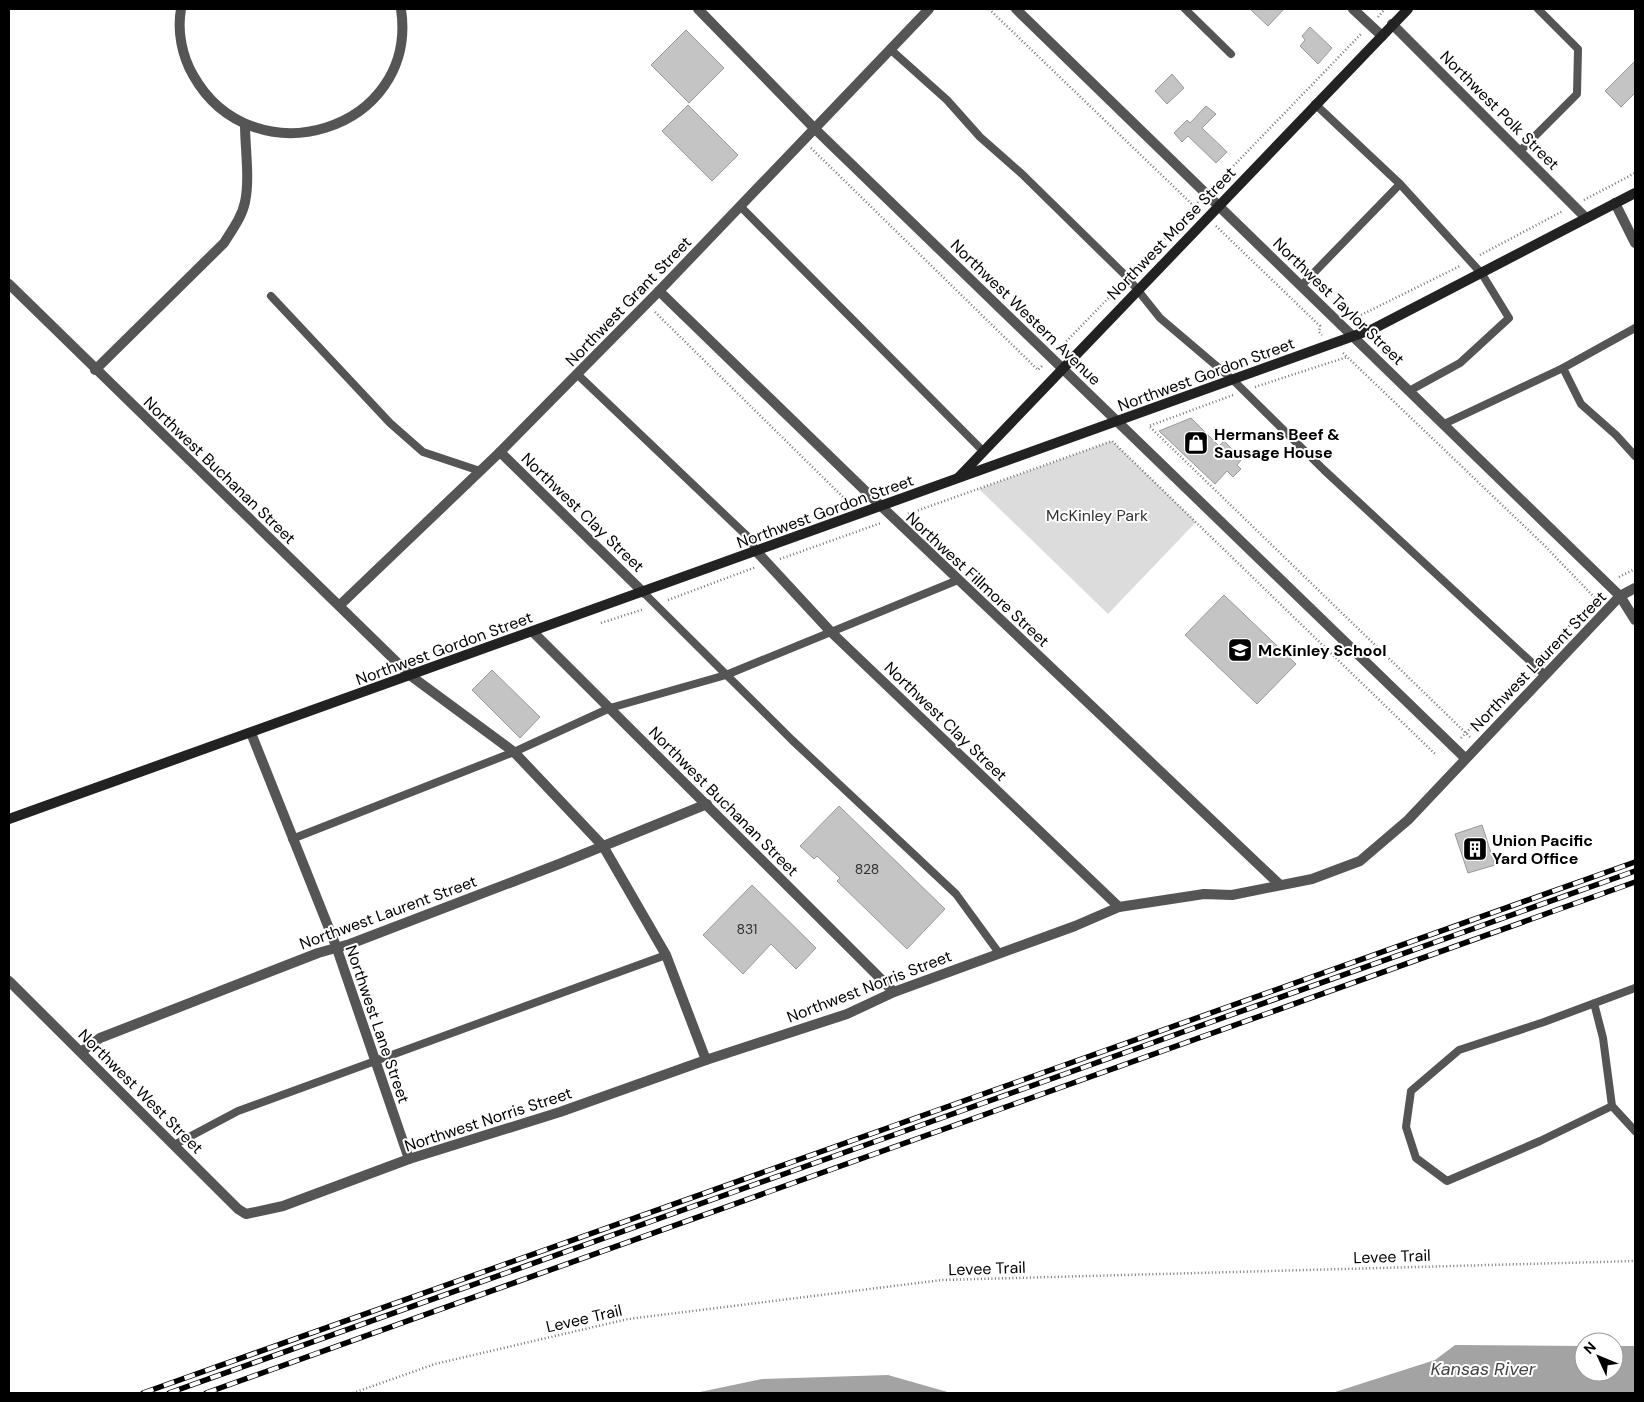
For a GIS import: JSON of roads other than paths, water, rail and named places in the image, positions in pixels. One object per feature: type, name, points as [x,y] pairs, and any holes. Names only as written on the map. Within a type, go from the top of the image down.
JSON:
[{"type":"main road","name":"Northwest Morse Street","points":[[958,478],[1062,367],[1408,9]]},
{"type":"main road","name":"Northwest Gordon Street","points":[[9,820],[860,514],[882,508],[958,478],[1353,337],[1373,329],[1482,274],[1635,193]]},
{"type":"street","points":[[181,9],[180,32],[190,69],[211,101],[226,114],[244,124],[265,131],[286,134],[308,133],[328,128],[359,111],[379,91],[395,64],[401,42],[401,9]]},
{"type":"street","name":"Northwest Western Avenue","points":[[698,9],[814,128],[1465,758]]},
{"type":"street","name":"Northwest Grant Street","points":[[340,605],[500,452],[659,291],[929,9]]},
{"type":"street","name":"Northwest Taylor Street","points":[[1016,9],[1620,596],[1635,620]]},
{"type":"street","points":[[1354,9],[1382,36]]},
{"type":"street","name":"Northwest Polk Street","points":[[1392,24],[1586,218]]},
{"type":"street","points":[[95,370],[224,243],[238,222],[245,202],[246,186],[244,124]]},
{"type":"street","points":[[1615,203],[1635,242]]},
{"type":"street","name":"Northwest Buchanan Street","points":[[9,284],[95,370],[340,605],[411,676],[514,752],[603,846],[666,955],[706,1060]]},
{"type":"street","name":"Northwest Fillmore Street","points":[[659,291],[882,508],[1280,885]]},
{"type":"street","name":"Northwest Clay Street","points":[[500,452],[644,593]]},
{"type":"street","name":"Northwest Clay Street","points":[[757,552],[831,632],[1119,908]]},
{"type":"street","name":"Northwest Laurent Street","points":[[1465,758],[1620,596],[1635,588]]},
{"type":"street","name":"Northwest Buchanan Street","points":[[533,632],[894,992]]},
{"type":"street","name":"Northwest Lane Street","points":[[251,733],[336,946],[409,1159]]},
{"type":"street","name":"Northwest Norris Street","points":[[255,1212],[283,1206],[409,1159],[560,1112],[706,1060],[847,1014],[894,992],[1119,908],[1204,894],[1232,895],[1312,879],[1360,861],[1408,820],[1465,758]]},
{"type":"street","name":"Northwest Laurent Street","points":[[81,1052],[100,1038],[336,946],[359,940],[603,846],[707,804]]},
{"type":"street","name":"Northwest West Street","points":[[9,981],[238,1209],[246,1214],[255,1212]]},
{"type":"lane","points":[[1185,9],[1231,54]]},
{"type":"lane","points":[[1520,150],[1576,94],[1578,50],[1538,9]]},
{"type":"lane","points":[[890,49],[946,100],[980,137],[1022,174],[1128,278],[1160,318],[1233,380],[1332,477],[1545,675]]},
{"type":"lane","points":[[1315,104],[1400,184],[1482,274],[1509,318],[1460,364],[1409,390]]},
{"type":"lane","points":[[1301,286],[1400,184]]},
{"type":"lane","points":[[740,206],[983,451]]},
{"type":"lane","points":[[271,296],[390,423],[423,452],[480,471]]},
{"type":"lane","points":[[1444,424],[1564,368],[1635,328]]},
{"type":"lane","points":[[1564,368],[1581,404],[1616,435],[1635,456]]},
{"type":"lane","points":[[577,374],[747,536],[757,552]]},
{"type":"lane","points":[[292,839],[514,752],[610,708],[726,674],[958,580]]},
{"type":"lane","points":[[644,593],[658,604],[726,674],[956,894],[1000,953]]},
{"type":"lane","points":[[174,1145],[238,1111],[666,955]]},
{"type":"lane","points":[[1612,1106],[1540,1142],[1447,1181],[1416,1158],[1406,1127],[1412,1091],[1458,1050],[1635,988]]},
{"type":"lane","points":[[1594,1003],[1603,1038],[1612,1106],[1635,1131]]},
{"type":"water","name":"Kansas River","points":[[1455,1345],[1574,1346],[1574,1382],[1624,1382],[1624,1346],[1635,1346],[1635,1393],[1332,1393],[1435,1360]]},
{"type":"water","points":[[888,1375],[951,1393],[695,1393],[762,1379]]},
{"type":"railway","points":[[143,1393],[1635,862]]},
{"type":"railway","points":[[169,1393],[1635,871]]},
{"type":"railway","points":[[206,1393],[1635,882]]},
{"type":"place","name":"Hermans Beef & Sausage House","points":[[1196,443]]},
{"type":"place","name":"McKinley School","points":[[1240,650]]},
{"type":"place","name":"Union Pacific Yard Office","points":[[1475,849]]},
{"type":"park label","name":"McKinley Park","points":[[1097,515]]}]
